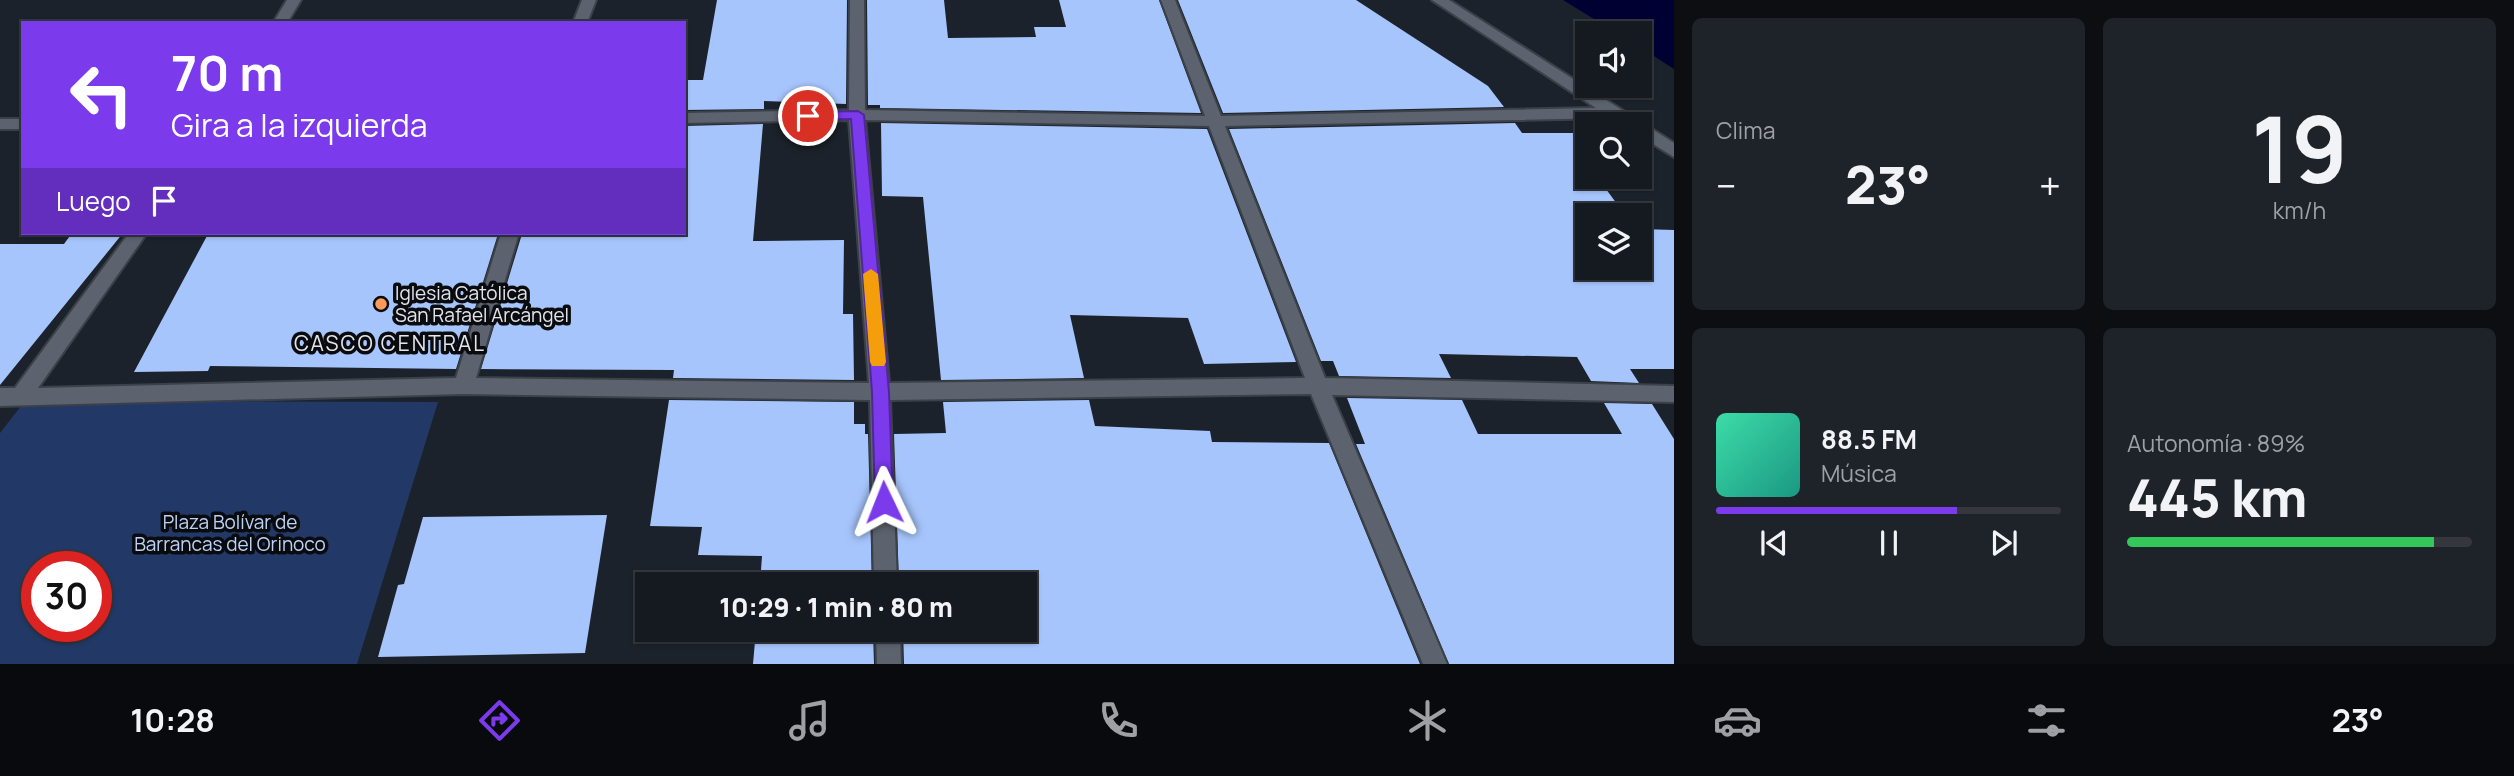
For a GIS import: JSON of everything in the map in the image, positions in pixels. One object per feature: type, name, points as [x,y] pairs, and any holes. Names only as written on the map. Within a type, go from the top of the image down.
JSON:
[{"type":"street","points":[[281,21],[294,0]]},
{"type":"street","points":[[581,21],[589,0]]},
{"type":"street","points":[[857,0],[858,115],[880,392],[887,572]]},
{"type":"street","points":[[1168,0],[1318,386],[1435,664]]},
{"type":"street","points":[[1439,0],[1613,112]]},
{"type":"street","points":[[686,118],[858,115],[1216,121],[1575,114]]},
{"type":"street","points":[[0,124],[21,124]]},
{"type":"street","points":[[1652,137],[1674,151]]},
{"type":"street","points":[[10,397],[136,235]]},
{"type":"street","points":[[463,387],[509,235]]},
{"type":"street","points":[[10,397],[463,387],[880,392],[1318,386],[1674,394]]},
{"type":"street","points":[[888,642],[889,664]]},
{"type":"green space","name":"Plaza Bolívar de Barrancas del Orinoco","points":[[25,401],[438,402],[357,664],[0,664],[0,433]]},
{"type":"shaded area","points":[[1563,0],[1674,0],[1674,69],[1652,55],[1652,21],[1597,21]]},
{"type":"building","points":[[717,0],[847,0],[846,104],[764,101],[764,109],[686,110],[686,80],[703,80]]},
{"type":"building","points":[[867,0],[944,0],[948,38],[1036,37],[1034,27],[1066,27],[1059,0],[1159,0],[1201,113],[880,108],[880,105],[868,105]]},
{"type":"building","points":[[1178,0],[1356,0],[1488,86],[1504,107],[1223,113]]},
{"type":"building","points":[[881,123],[1207,129],[1296,362],[1204,364],[1188,318],[1070,315],[1084,378],[941,380],[923,197],[882,196]]},
{"type":"building","points":[[1515,123],[1522,133],[1575,133],[1575,189],[1606,189],[1616,203],[1575,203],[1575,280],[1652,280],[1652,229],[1674,230],[1674,369],[1630,369],[1639,383],[1591,381],[1577,357],[1439,354],[1451,378],[1339,376],[1333,361],[1321,361],[1229,129]]},
{"type":"building","points":[[763,124],[753,241],[844,240],[843,314],[853,314],[854,380],[673,378],[674,370],[481,369],[522,235],[686,235],[686,126]]},
{"type":"building","points":[[71,235],[121,235],[0,385],[0,244],[64,244]]},
{"type":"building","name":"Iglesia Católica San Rafael Arcángel","points":[[207,235],[498,235],[456,369],[210,366],[208,371],[134,372]]},
{"type":"building","points":[[1347,398],[1462,400],[1478,434],[1622,434],[1604,403],[1652,404],[1674,439],[1674,664],[1449,664],[1356,444],[1365,444]]},
{"type":"building","points":[[669,400],[854,402],[854,424],[865,424],[865,434],[868,434],[872,572],[761,572],[762,556],[698,555],[702,527],[650,526]]},
{"type":"building","points":[[1089,400],[1095,426],[1210,431],[1212,442],[1329,443],[1420,664],[904,664],[903,642],[1037,642],[1037,572],[899,572],[894,434],[946,433],[943,402]]},
{"type":"building","points":[[607,515],[585,653],[378,657],[398,585],[404,584],[423,517]]},
{"type":"building","points":[[755,642],[873,642],[874,664],[753,664]]},
{"type":"slow traffic","points":[[871,274],[878,362]]},
{"type":"place","name":"Iglesia Católica San Rafael Arcángel","points":[[381,304]]},
{"type":"district","name":"CASCO CENTRAL","points":[[390,343]]},
{"type":"route","points":[[808,116],[858,115],[880,392],[884,502]]}]
